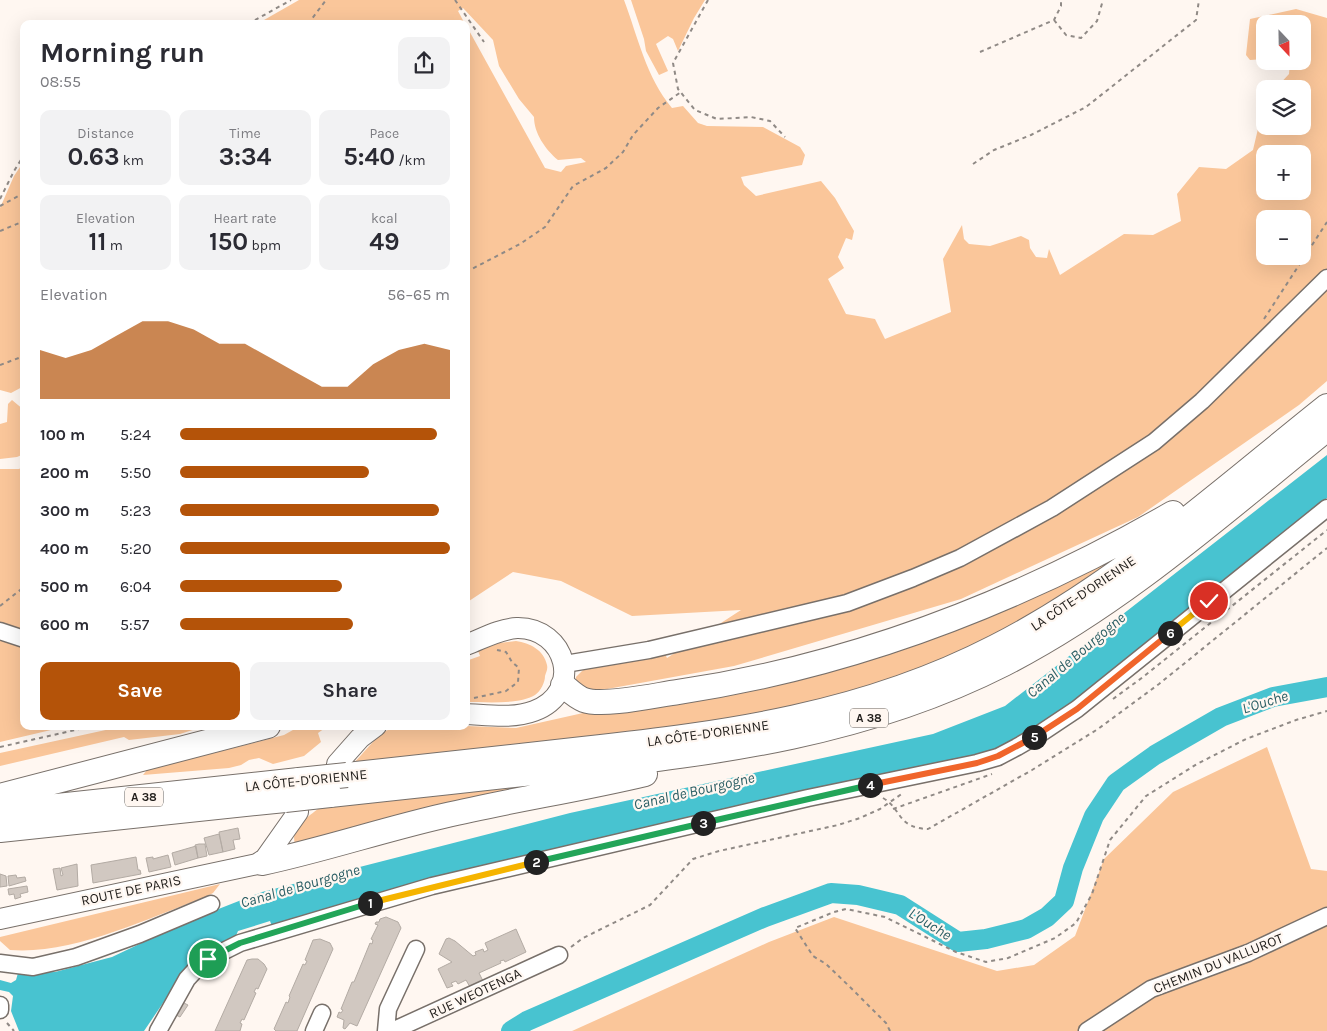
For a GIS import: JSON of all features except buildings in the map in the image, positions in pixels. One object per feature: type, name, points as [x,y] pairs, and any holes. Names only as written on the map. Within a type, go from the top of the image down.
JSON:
[{"type":"highway","name":"LA CÔTE-D'ORIENNE","points":[[0,812],[299,780],[342,770],[672,739],[739,730],[827,711],[912,684],[995,648],[1073,603],[1161,538],[1327,406]]},
{"type":"highway","name":"LA CÔTE-D'ORIENNE","points":[[0,830],[292,806],[330,795],[655,760],[721,751],[810,734],[856,722],[941,692],[992,670],[1046,640],[1128,587],[1327,429]]},
{"type":"highway","points":[[564,675],[579,698],[592,702],[653,696],[737,682],[798,668],[901,638],[1037,584],[1117,545],[1184,507],[1287,438]]},
{"type":"highway","points":[[0,796],[253,730]]},
{"type":"highway","points":[[262,863],[310,853],[444,816],[583,789],[810,734]]},
{"type":"main road","points":[[470,644],[509,629],[539,632],[552,643],[564,675],[552,701],[533,712],[515,716],[470,714]]},
{"type":"main road","points":[[342,770],[360,738],[371,730]]},
{"type":"main road","points":[[262,863],[292,806]]},
{"type":"main road","name":"ROUTE DE PARIS","points":[[0,919],[262,863]]},
{"type":"street","points":[[564,675],[649,650],[847,603],[960,558],[1052,508],[1154,442],[1202,401],[1327,278]]},
{"type":"street","points":[[158,1031],[187,979],[193,972],[208,959],[240,943],[432,886],[808,798],[934,772],[998,756],[1041,733],[1077,709],[1327,508]]},
{"type":"street","points":[[0,631],[20,638]]},
{"type":"street","points":[[0,963],[33,967],[76,956],[140,934],[211,904]]},
{"type":"street","name":"CHEMIN DU VALLUROT","points":[[1087,1031],[1151,989],[1248,952],[1327,916]]},
{"type":"street","points":[[386,1031],[388,1009],[416,949]]},
{"type":"street","name":"RUE WEOTENGA","points":[[392,1031],[558,955]]},
{"type":"street","points":[[0,1004],[0,1010]]},
{"type":"street","points":[[314,1031],[322,1013]]},
{"type":"path","points":[[255,20],[291,0]]},
{"type":"path","points":[[311,20],[326,0]]},
{"type":"path","points":[[455,0],[469,20]]},
{"type":"path","points":[[708,0],[673,63],[678,89],[695,110],[717,119],[751,117],[770,121],[784,137]]},
{"type":"path","points":[[980,52],[1054,20],[1061,6],[1061,0]]},
{"type":"path","points":[[1054,20],[1066,35],[1081,38],[1096,21],[1103,0]]},
{"type":"path","points":[[973,164],[994,150],[1031,135],[1086,107],[1196,20],[1200,0]]},
{"type":"path","points":[[470,22],[484,42]]},
{"type":"path","points":[[470,270],[520,244],[545,227],[573,186],[606,168],[623,152],[633,135],[658,108],[681,92]]},
{"type":"path","points":[[0,199],[20,162]]},
{"type":"path","points":[[0,206],[20,195]]},
{"type":"path","points":[[1261,324],[1327,222]]},
{"type":"path","points":[[0,231],[20,223]]},
{"type":"path","points":[[0,365],[20,358]]},
{"type":"path","points":[[0,606],[20,589]]},
{"type":"path","points":[[470,697],[506,692],[518,682],[519,668],[512,662],[506,652],[494,649]]},
{"type":"path","points":[[890,1031],[886,1023],[850,986],[826,964],[814,956],[795,928],[846,909],[885,917],[956,952],[979,960],[986,962],[1008,958],[1055,938],[1076,923],[1092,894],[1110,840],[1146,796],[1197,764],[1246,738],[1327,711]]},
{"type":"path","points":[[0,747],[75,730]]},
{"type":"path","points":[[558,955],[583,938],[650,905],[693,859],[719,851],[838,825],[880,809],[904,792]]},
{"type":"shaded area","points":[[299,0],[624,0],[649,70],[672,108],[683,106],[698,123],[707,126],[763,127],[800,147],[805,155],[802,165],[741,177],[744,185],[756,196],[821,181],[835,198],[854,231],[852,240],[846,238],[838,257],[844,268],[828,279],[846,314],[875,319],[885,339],[951,312],[943,259],[962,225],[964,239],[969,244],[990,246],[1021,236],[1029,240],[1030,248],[1036,257],[1047,258],[1049,249],[1060,275],[1124,234],[1153,235],[1181,221],[1177,194],[1199,167],[1226,169],[1253,150],[1257,135],[1311,135],[1311,80],[1283,80],[1289,74],[1289,70],[1311,70],[1311,15],[1268,15],[1296,9],[1327,18],[1327,381],[1299,405],[1138,517],[961,599],[734,666],[585,693],[575,686],[576,677],[584,669],[665,654],[667,658],[741,610],[632,616],[561,581],[513,572],[470,600],[470,32],[545,168],[561,172],[566,166],[586,162],[581,158],[558,160],[549,151],[538,135],[534,117],[519,99],[499,66],[493,40],[463,8],[458,11],[463,20],[264,20]]},
{"type":"shaded area","points":[[631,0],[705,0],[678,51],[673,39],[668,36],[656,44],[668,71],[659,75],[646,51]]},
{"type":"shaded area","points":[[1256,18],[1256,60],[1250,60],[1246,55],[1250,19]]},
{"type":"shaded area","points":[[20,167],[20,388],[11,393],[0,390],[0,208]]},
{"type":"shaded area","points":[[12,400],[20,407],[20,456],[0,459],[0,424],[7,422],[8,404]]},
{"type":"shaded area","points":[[0,469],[19,469],[20,632],[0,625]]},
{"type":"shaded area","points":[[1109,558],[1115,561],[1017,626],[943,662],[854,692],[703,725],[353,764],[381,733],[388,730],[470,730],[470,726],[516,728],[592,711],[689,697]]},
{"type":"shaded area","points":[[0,639],[20,646],[20,730],[51,730],[0,742]]},
{"type":"shaded area","points":[[516,641],[526,643],[540,651],[547,665],[543,684],[535,695],[520,700],[470,702],[470,660],[480,656],[478,651],[499,643]]},
{"type":"shaded area","points":[[106,730],[192,730],[180,734],[129,740],[124,737],[0,766],[0,753]]},
{"type":"shaded area","points":[[293,730],[322,730],[318,733],[321,742],[304,756],[273,764],[259,758],[229,768],[143,775],[147,770],[284,735]]},
{"type":"shaded area","points":[[1267,747],[1311,869],[1327,871],[1327,1031],[572,1031],[769,942],[834,917],[997,971],[1034,965],[1075,936],[1104,859],[1173,792]]},
{"type":"shaded area","points":[[578,778],[295,844],[294,838],[297,828],[319,808]]},
{"type":"shaded area","points":[[220,884],[213,893],[203,898],[108,934],[83,941],[59,947],[10,950],[0,941],[0,937]]},
{"type":"water","name":"Canal de Bourgogne","points":[[1327,455],[1327,498],[1052,719],[1028,734],[985,755],[273,929],[270,921],[238,931],[235,938],[186,969],[144,1031],[19,1031],[11,1011],[13,996],[9,992],[0,990],[0,980],[11,983],[16,980],[18,973],[55,972],[112,957],[188,921],[262,892],[570,813],[933,734],[1005,706]]},
{"type":"waterway","name":"L'Ouche","points":[[511,1031],[527,1021],[765,917],[831,893],[858,895],[900,905],[958,942],[986,939],[1026,929],[1047,917],[1064,901],[1073,868],[1094,816],[1116,783],[1155,755],[1221,717],[1273,697],[1327,687]]},
{"type":"route","points":[[208,959],[240,943],[432,886],[808,798],[977,763],[998,756],[1041,733],[1077,709],[1209,601]]}]
